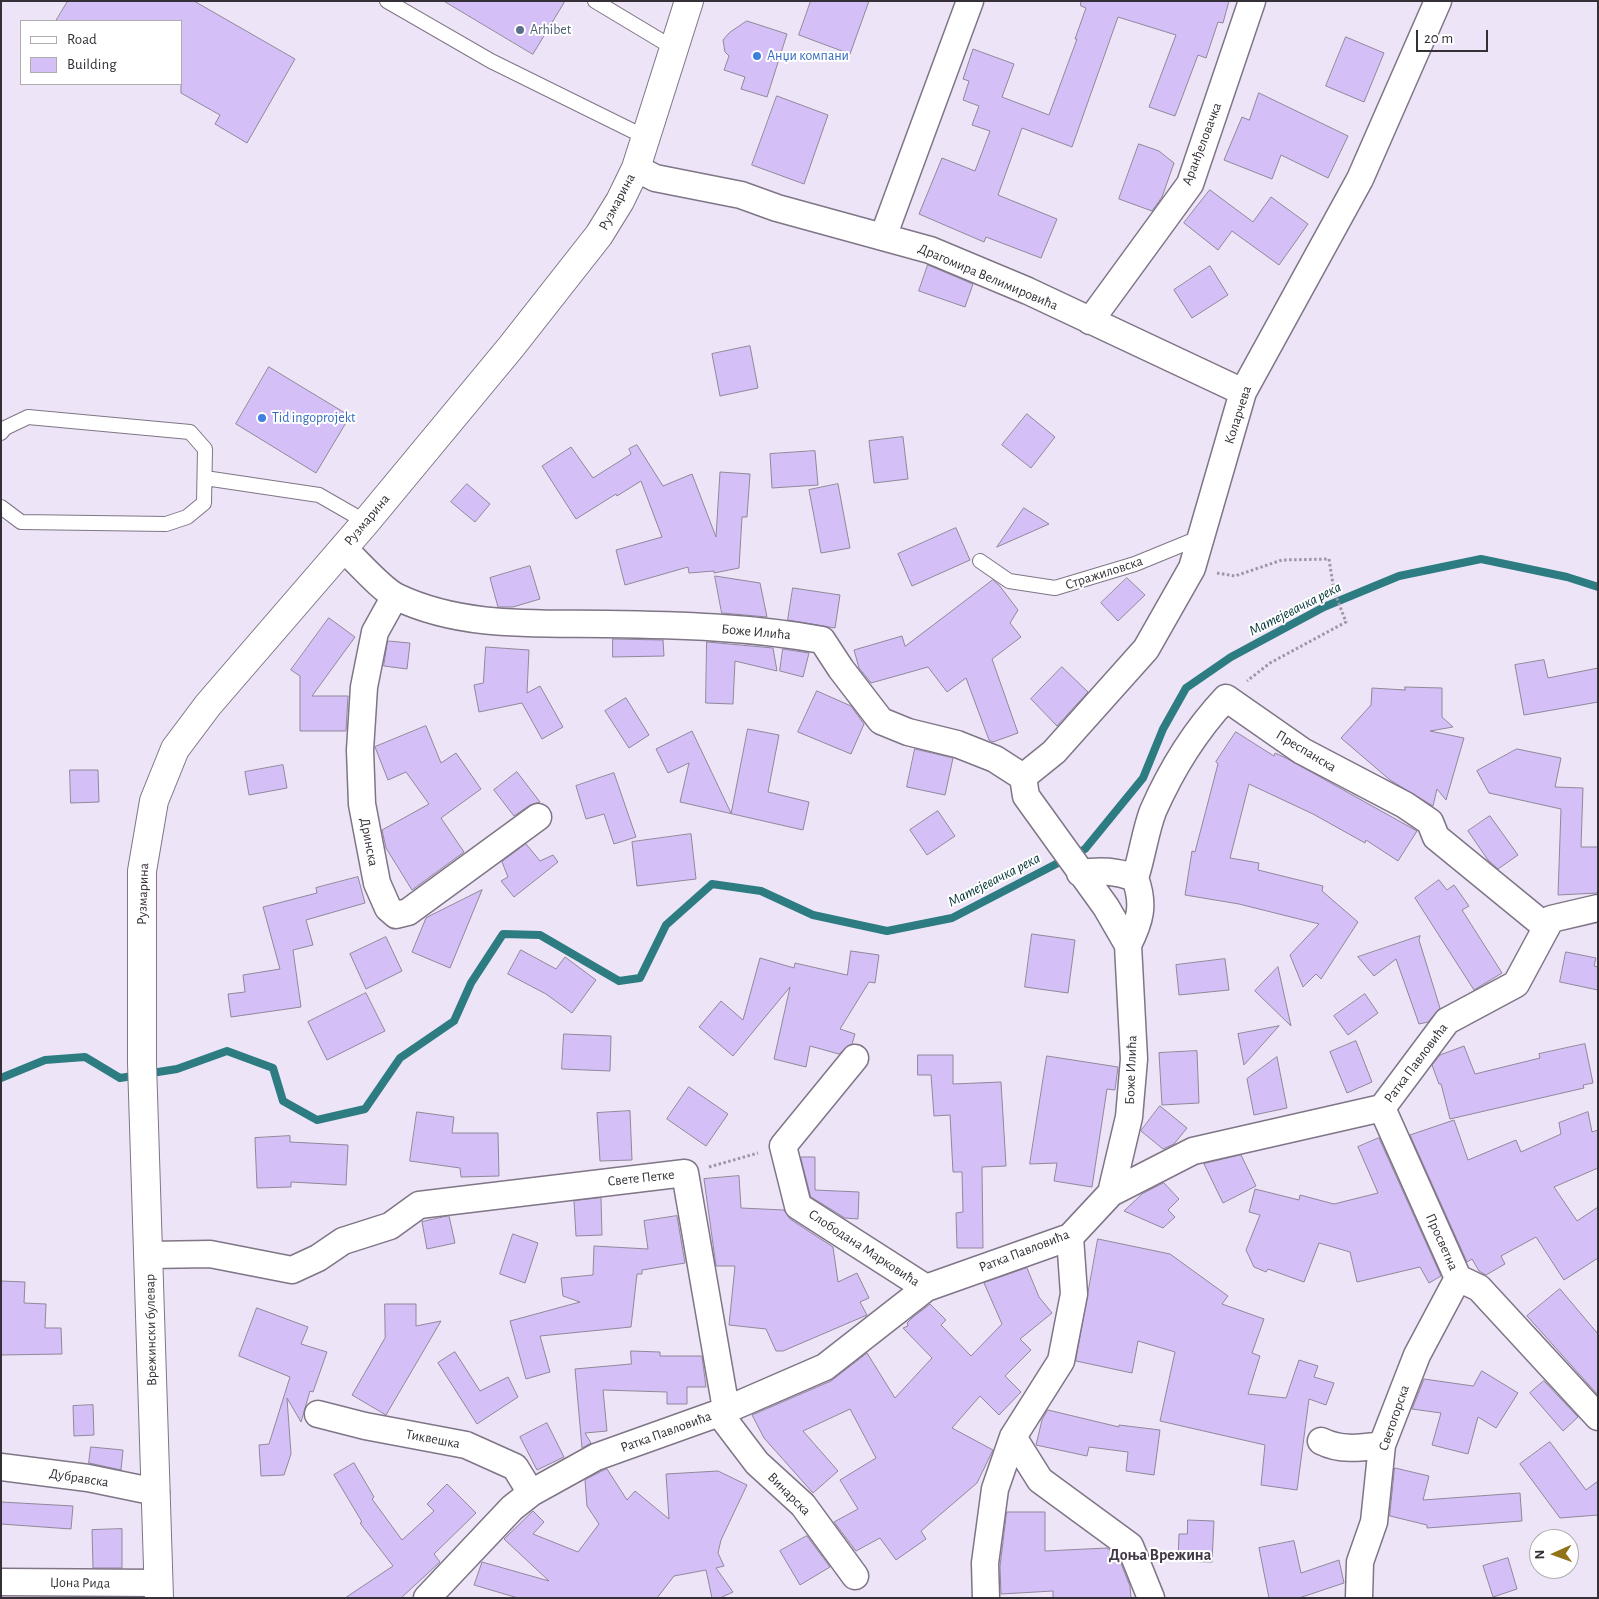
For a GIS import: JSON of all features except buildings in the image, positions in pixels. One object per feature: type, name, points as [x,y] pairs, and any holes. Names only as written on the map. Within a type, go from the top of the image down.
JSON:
[{"type":"main road","name":"Рузмарина","points":[[142,1063],[142,871],[154,800],[175,749],[208,705],[366,522],[577,265],[620,201],[636,168],[689,1]]},
{"type":"main road","name":"Врежински булевар","points":[[142,1063],[159,1591]]},
{"type":"street","points":[[883,237],[970,1]]},
{"type":"street","name":"Аранђеловачка","points":[[1090,321],[1190,184],[1252,1]]},
{"type":"street","name":"Коларчева","points":[[1023,777],[1054,752],[1146,649],[1192,568],[1242,392],[1360,180],[1438,1]]},
{"type":"street","name":"Драгомира Велимировића","points":[[636,168],[655,178],[741,195],[777,208],[939,254],[1028,290],[1242,392]]},
{"type":"street","name":"Боже Илића","points":[[343,548],[395,596],[434,610],[484,622],[673,625],[778,632],[822,640],[841,669],[881,721],[908,732],[957,744],[988,756],[1023,777],[1026,796],[1106,907],[1128,945],[1134,1059],[1129,1117],[1111,1193]]},
{"type":"street","name":"Дринска","points":[[395,596],[375,632],[364,688],[360,750],[362,804],[377,883],[388,908],[396,915],[408,912],[538,817]]},
{"type":"street","points":[[1080,873],[1103,870],[1122,873],[1135,878],[1152,813],[1165,787],[1205,720],[1226,698]]},
{"type":"street","name":"Преспанска","points":[[1226,698],[1302,751],[1405,804],[1430,822],[1436,837],[1546,927]]},
{"type":"street","name":"Боже Илића","points":[[1128,945],[1138,923],[1142,896],[1135,878]]},
{"type":"street","points":[[1546,927],[1551,919],[1598,908]]},
{"type":"street","name":"Ратка Павловића","points":[[435,1597],[512,1508],[531,1493],[596,1457],[722,1411],[825,1367],[926,1288],[1070,1237],[1111,1193],[1193,1151],[1382,1108],[1447,1021],[1516,984],[1546,927]]},
{"type":"street","points":[[783,1146],[855,1058]]},
{"type":"street","name":"Просветна","points":[[1382,1108],[1458,1278],[1479,1288],[1598,1417]]},
{"type":"street","name":"Слободана Марковића","points":[[783,1146],[798,1206],[926,1288]]},
{"type":"street","name":"Свете Петке","points":[[149,1255],[210,1254],[292,1270],[318,1258],[343,1241],[390,1226],[419,1205],[685,1174],[722,1411]]},
{"type":"street","points":[[986,1598],[985,1563],[995,1489],[1012,1438],[1060,1361],[1074,1294],[1070,1237]]},
{"type":"street","name":"Светогорска","points":[[1359,1598],[1360,1562],[1374,1522],[1382,1445],[1417,1355],[1458,1278]]},
{"type":"street","name":"Винарска","points":[[722,1411],[757,1463],[803,1505],[856,1576]]},
{"type":"street","name":"Тиквешка","points":[[318,1414],[365,1426],[466,1445],[515,1467],[531,1493]]},
{"type":"street","points":[[1012,1438],[1040,1480],[1130,1546],[1151,1598]]},
{"type":"street","points":[[1321,1441],[1334,1448],[1355,1449],[1382,1445]]},
{"type":"street","name":"Дубравска","points":[[1,1467],[88,1478],[156,1492]]},
{"type":"street","name":"Џона Рида","points":[[1,1582],[159,1591]]},
{"type":"lane","points":[[387,1],[492,61],[645,137]]},
{"type":"lane","points":[[594,1],[675,49]]},
{"type":"lane","points":[[1,433],[5,428],[28,417],[66,419],[190,432],[205,449],[204,503],[187,517],[166,524],[21,522],[1,507]]},
{"type":"lane","points":[[205,478],[319,495],[366,522]]},
{"type":"lane","name":"Стражиловска","points":[[980,561],[1009,581],[1055,588],[1134,564],[1201,537]]},
{"type":"path","points":[[1192,568],[1235,576],[1282,560],[1329,559],[1334,591],[1346,622],[1270,663],[1226,698]]},
{"type":"path","points":[[685,1174],[783,1146]]},
{"type":"waterway","name":"Матејевачка река","points":[[1,1078],[45,1060],[85,1057],[120,1078],[177,1069],[227,1051],[273,1068],[283,1101],[317,1120],[365,1109],[400,1058],[454,1021],[471,983],[503,934],[540,935],[619,981],[640,978],[666,925],[712,884],[761,891],[813,915],[887,931],[952,918],[1085,849],[1143,778],[1163,729],[1186,688],[1231,657],[1324,607],[1399,576],[1481,559],[1567,577],[1598,587]]},
{"type":"place","name":"Arhibet","points":[[520,30]]},
{"type":"place","name":"Анџи компани","points":[[757,56]]},
{"type":"place","name":"Tid ingoprojekt","points":[[262,418]]},
{"type":"district","name":"Доња Врежина","points":[[1160,1555]]}]
